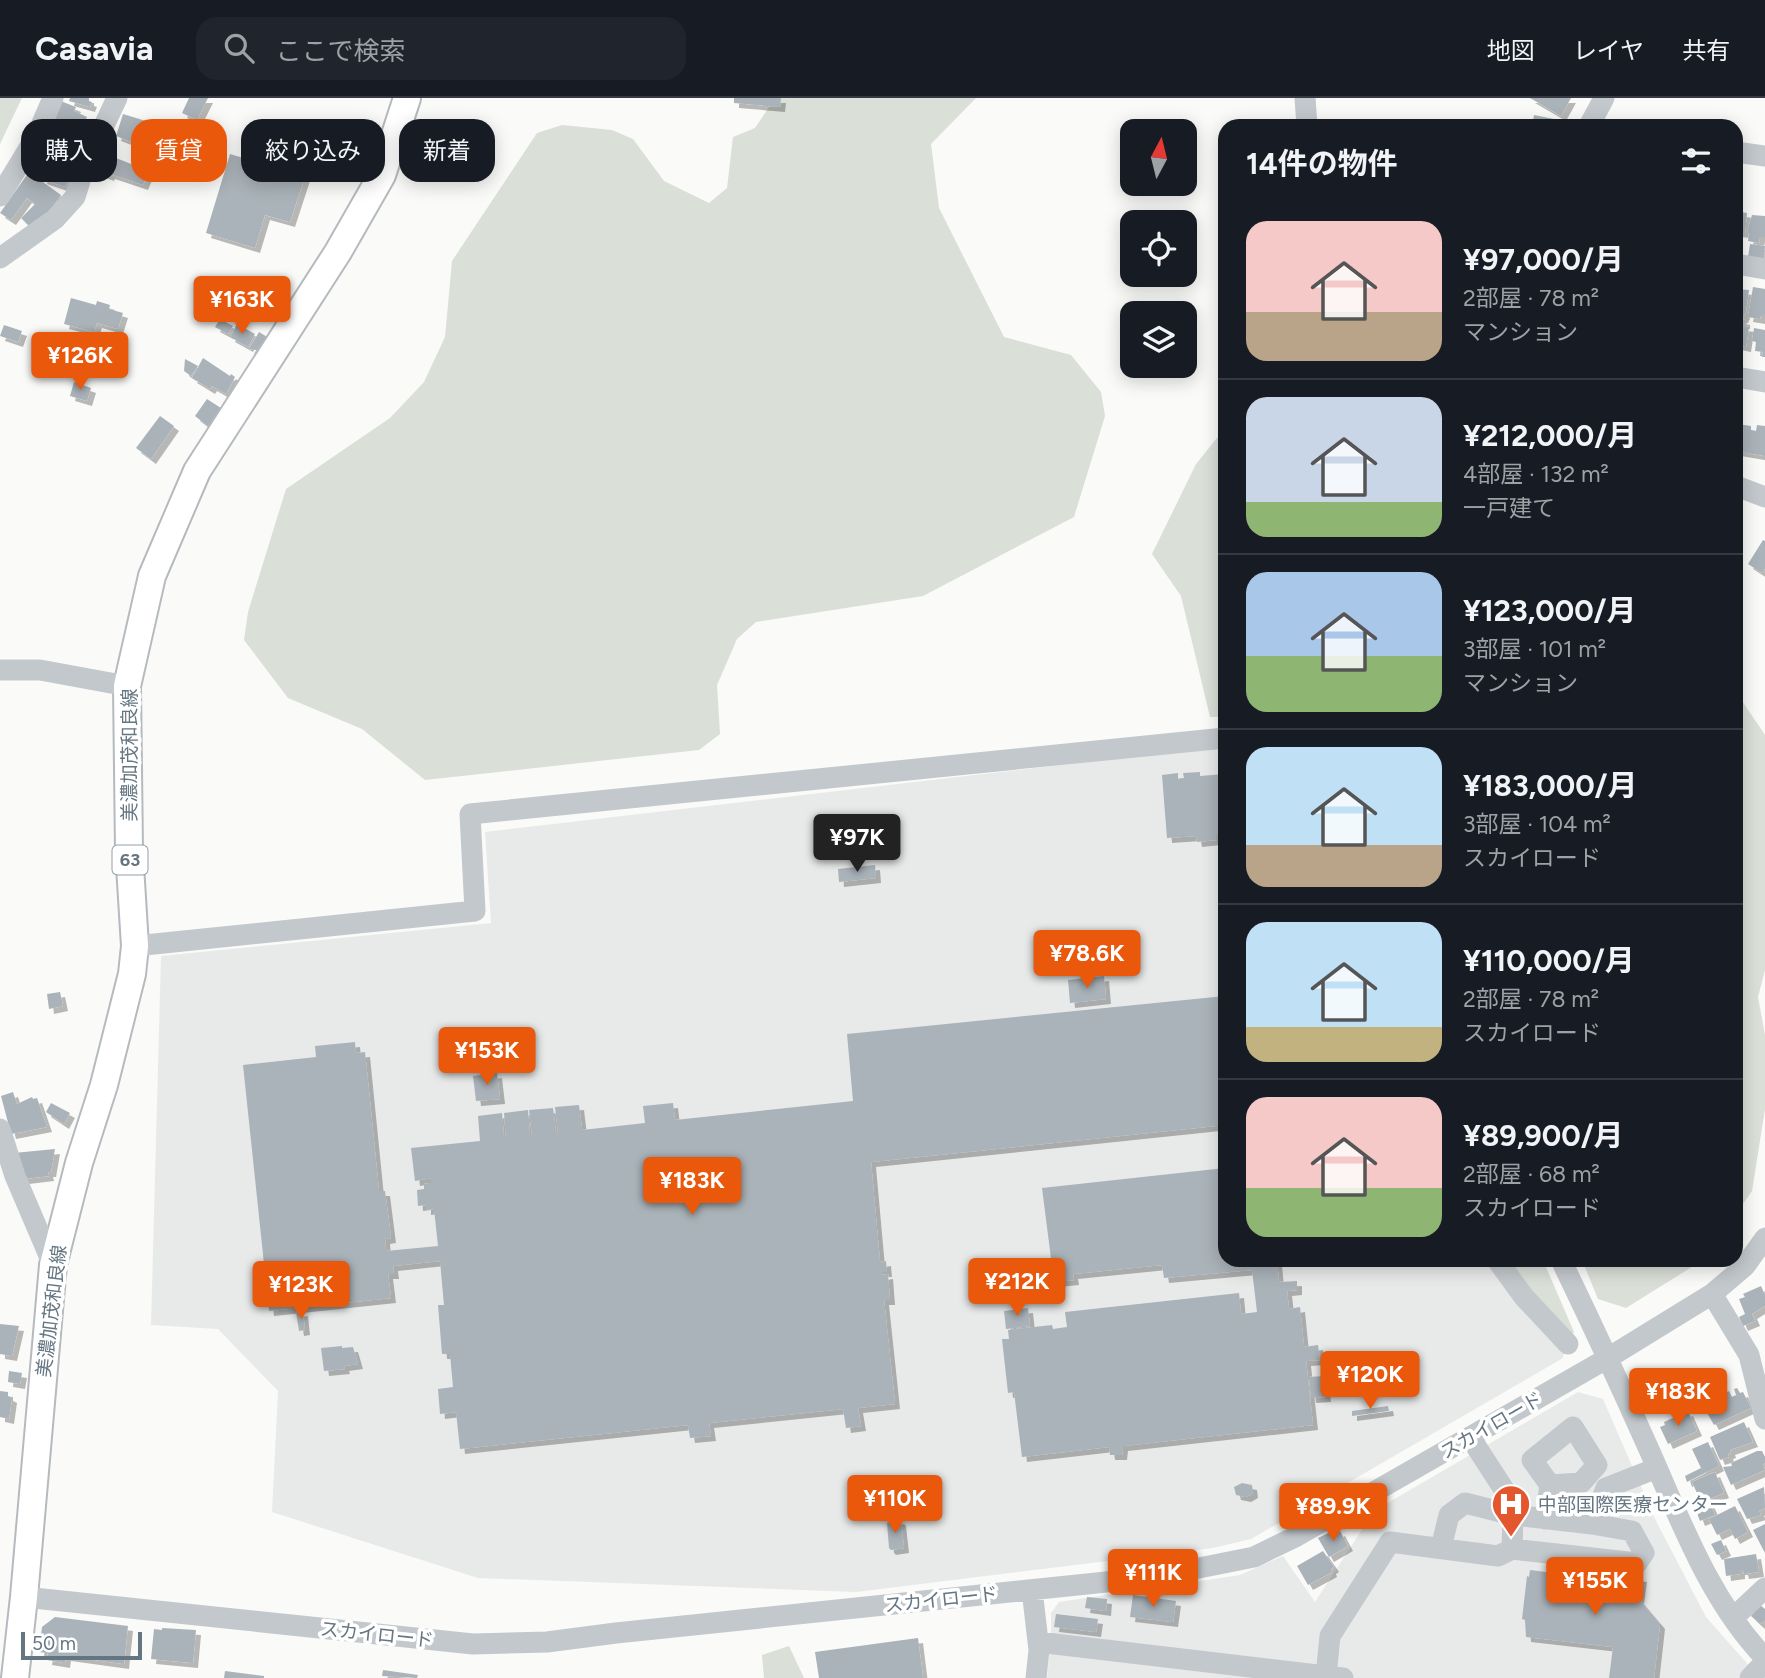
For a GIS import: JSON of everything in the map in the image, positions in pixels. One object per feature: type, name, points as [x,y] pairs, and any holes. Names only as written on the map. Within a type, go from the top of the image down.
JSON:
[{"type":"main road","name":"美濃加茂和良線","points":[[15,1678],[53,1265],[132,974],[135,946],[129,850],[127,686],[152,576],[197,471],[338,253],[382,174],[408,98]]},
{"type":"street","points":[[0,196],[37,135],[53,98]]},
{"type":"street","points":[[0,258],[55,219],[75,197],[84,168],[117,98]]},
{"type":"street","points":[[1305,98],[1306,119]]},
{"type":"street","points":[[1592,119],[1599,100]]},
{"type":"street","points":[[1743,153],[1765,156]]},
{"type":"street","points":[[1743,265],[1765,269]]},
{"type":"street","points":[[1743,378],[1765,382]]},
{"type":"street","points":[[1743,489],[1765,498]]},
{"type":"street","points":[[0,670],[40,670],[127,686]]},
{"type":"street","points":[[135,946],[475,911],[470,814],[1218,739]]},
{"type":"street","points":[[0,1129],[15,1175],[53,1265]]},
{"type":"street","name":"スカイロード","points":[[24,1597],[473,1644],[547,1642],[1154,1577],[1254,1557],[1297,1536],[1608,1358],[1712,1294],[1745,1266],[1765,1238]]},
{"type":"street","points":[[1502,1267],[1524,1297],[1568,1345]]},
{"type":"street","points":[[1564,1267],[1694,1551],[1733,1618],[1765,1660],[1750,1678]]},
{"type":"street","points":[[1712,1294],[1749,1355],[1765,1419]]},
{"type":"street","points":[[1470,1437],[1514,1505],[1512,1549]]},
{"type":"street","points":[[1592,1524],[1606,1488],[1657,1468]]},
{"type":"street","points":[[1545,1519],[1550,1485]]},
{"type":"street","points":[[1038,1642],[1216,1671],[1334,1677],[1330,1636],[1390,1542],[1498,1556],[1512,1549],[1637,1563],[1644,1553],[1632,1531],[1513,1515],[1465,1503],[1449,1515],[1441,1548]]},
{"type":"street","points":[[1733,1618],[1765,1588]]},
{"type":"street","points":[[1032,1590],[1038,1642],[1036,1678]]},
{"type":"shaded area","points":[[0,98],[22,98],[0,144]]},
{"type":"shaded area","points":[[775,98],[976,98],[931,144],[939,208],[1004,337],[1071,355],[1101,392],[1105,416],[1074,517],[923,596],[756,622],[737,639],[717,685],[720,734],[699,750],[425,780],[362,729],[288,698],[244,640],[248,612],[286,489],[390,418],[424,382],[445,337],[452,261],[537,133],[562,125],[612,130],[633,139],[664,181],[709,203],[727,188],[733,137],[755,128]]},
{"type":"shaded area","points":[[1218,437],[1218,717],[1210,717],[1181,596],[1152,554],[1196,464]]},
{"type":"shaded area","points":[[1743,702],[1765,735],[1765,970],[1758,997],[1765,1035],[1765,1109],[1752,1191],[1743,1204]]},
{"type":"shaded area","points":[[1218,747],[1218,1267],[1506,1267],[1564,1349],[1563,1358],[1251,1539],[1213,1548],[856,1592],[478,1578],[272,1512],[278,1391],[218,1329],[151,1325],[161,956],[491,923],[485,832]]},
{"type":"shaded area","points":[[1506,1267],[1546,1267],[1574,1332],[1564,1349]]},
{"type":"shaded area","points":[[1585,1267],[1692,1267],[1626,1308],[1598,1299]]},
{"type":"shaded area","name":"中部国際医療センター","points":[[1578,1392],[1603,1399],[1655,1519],[1706,1617],[1760,1678],[1047,1678],[1051,1613],[1059,1602],[1240,1575],[1283,1556],[1315,1602],[1374,1511]]},
{"type":"shaded area","points":[[789,1646],[804,1678],[764,1678],[762,1655]]},
{"type":"building","points":[[70,98],[89,98],[92,102],[90,107],[69,101]]},
{"type":"building","points":[[189,98],[208,98],[198,119],[182,113]]},
{"type":"building","points":[[734,98],[781,98],[780,107],[734,103]]},
{"type":"building","points":[[1530,98],[1571,98],[1561,116]]},
{"type":"building","points":[[58,100],[76,107],[74,111],[87,117],[86,119],[49,119]]},
{"type":"building","points":[[123,114],[139,119],[131,119],[131,142],[117,136]]},
{"type":"building","points":[[1534,115],[1554,119],[1533,119]]},
{"type":"building","points":[[230,154],[241,157],[241,182],[303,182],[290,222],[265,215],[255,248],[206,233],[221,182],[227,182]]},
{"type":"building","points":[[117,158],[131,164],[131,181],[117,176]]},
{"type":"building","points":[[22,182],[43,182],[61,195],[47,214],[31,228],[21,218],[35,204],[27,198],[11,220],[0,213]]},
{"type":"building","points":[[51,182],[67,182],[65,187]]},
{"type":"building","points":[[1743,212],[1747,213],[1743,233]]},
{"type":"building","points":[[1752,215],[1765,216],[1765,237],[1760,237],[1759,243],[1748,241],[1747,233]]},
{"type":"building","points":[[1750,244],[1765,246],[1764,260],[1748,257]]},
{"type":"building","points":[[1753,287],[1765,289],[1765,315],[1761,315],[1760,319],[1748,317]]},
{"type":"building","points":[[1743,290],[1749,290],[1743,318]]},
{"type":"building","points":[[71,298],[96,305],[97,301],[110,305],[109,309],[123,313],[118,329],[97,323],[94,332],[64,324]]},
{"type":"building","points":[[220,319],[233,326],[228,334],[215,327]]},
{"type":"building","points":[[237,324],[255,334],[248,347],[230,337]]},
{"type":"building","points":[[4,325],[22,331],[18,342],[0,336]]},
{"type":"building","points":[[1743,326],[1749,327],[1746,347],[1743,346]]},
{"type":"building","points":[[1754,328],[1765,330],[1765,357],[1762,357],[1763,352],[1755,351],[1756,342],[1752,341]]},
{"type":"building","points":[[259,332],[269,338],[262,351],[249,349]]},
{"type":"building","points":[[203,358],[235,377],[226,394],[212,386],[210,389],[192,378]]},
{"type":"building","points":[[185,359],[198,366],[191,376],[184,371]]},
{"type":"building","points":[[74,382],[91,388],[87,401],[70,396]]},
{"type":"building","points":[[207,399],[224,410],[214,426],[211,424],[209,427],[195,416]]},
{"type":"building","points":[[160,416],[174,426],[151,459],[136,448]]},
{"type":"building","points":[[1743,425],[1751,426],[1751,430],[1756,431],[1757,425],[1765,426],[1765,456],[1743,452]]},
{"type":"building","points":[[1763,540],[1765,568],[1762,573],[1748,564]]},
{"type":"building","points":[[1200,772],[1200,776],[1218,775],[1216,840],[1197,842],[1196,836],[1167,838],[1162,775],[1178,773],[1178,779],[1184,778],[1183,773]]},
{"type":"building","points":[[875,865],[876,878],[839,882],[838,869]]},
{"type":"building","points":[[1104,976],[1106,999],[1070,1003],[1068,980]]},
{"type":"building","points":[[60,992],[63,1006],[49,1009],[47,994]]},
{"type":"building","points":[[1218,997],[1218,1126],[871,1162],[880,1262],[886,1261],[887,1272],[882,1272],[882,1275],[888,1274],[890,1300],[884,1300],[895,1404],[858,1408],[861,1426],[846,1428],[843,1409],[709,1423],[711,1436],[690,1438],[688,1425],[460,1449],[456,1412],[440,1414],[438,1389],[453,1387],[450,1354],[442,1354],[438,1305],[444,1305],[440,1261],[393,1266],[394,1274],[388,1274],[391,1298],[269,1311],[243,1065],[316,1057],[315,1046],[355,1042],[356,1053],[365,1052],[379,1191],[385,1191],[391,1238],[385,1239],[386,1251],[438,1246],[434,1209],[426,1210],[426,1205],[418,1206],[417,1190],[424,1189],[424,1184],[431,1183],[431,1178],[415,1181],[411,1148],[480,1141],[478,1116],[502,1113],[506,1138],[504,1113],[528,1110],[530,1135],[529,1110],[553,1108],[556,1133],[558,1132],[555,1107],[579,1105],[582,1130],[645,1123],[643,1106],[673,1103],[675,1120],[853,1101],[847,1034]]},
{"type":"building","points":[[497,1073],[500,1099],[476,1101],[473,1076]]},
{"type":"building","points":[[13,1092],[17,1104],[32,1097],[37,1098],[47,1127],[11,1134],[1,1096]]},
{"type":"building","points":[[51,1103],[70,1113],[64,1124],[46,1112]]},
{"type":"building","points":[[55,1149],[49,1176],[24,1179],[14,1153]]},
{"type":"building","points":[[1218,1169],[1218,1267],[1278,1267],[1279,1282],[1297,1281],[1297,1290],[1287,1291],[1289,1309],[1300,1307],[1304,1347],[1318,1345],[1320,1360],[1306,1361],[1313,1425],[1123,1446],[1122,1455],[1110,1455],[1109,1447],[1022,1457],[1014,1392],[1008,1393],[1002,1339],[1009,1339],[1008,1330],[1052,1325],[1053,1329],[1067,1327],[1065,1312],[1239,1293],[1241,1314],[1257,1312],[1252,1270],[1164,1278],[1162,1265],[1073,1274],[1074,1280],[1054,1282],[1042,1188]]},
{"type":"building","points":[[1761,1286],[1765,1295],[1765,1306],[1752,1314],[1755,1321],[1743,1326],[1739,1317],[1745,1314],[1739,1299],[1745,1297],[1743,1294]]},
{"type":"building","points":[[1028,1308],[1030,1326],[1006,1329],[1004,1311]]},
{"type":"building","points":[[303,1311],[305,1330],[299,1331],[296,1312]]},
{"type":"building","points":[[0,1324],[19,1326],[12,1356],[0,1354]]},
{"type":"building","points":[[353,1347],[358,1364],[344,1366],[345,1369],[324,1371],[321,1348]]},
{"type":"building","points":[[9,1371],[22,1373],[20,1384],[8,1382]]},
{"type":"building","points":[[1324,1376],[1326,1397],[1311,1398],[1309,1377]]},
{"type":"building","points":[[1737,1388],[1740,1393],[1743,1392],[1751,1408],[1714,1425],[1702,1404],[1729,1391],[1732,1397],[1736,1395],[1734,1389]]},
{"type":"building","points":[[0,1391],[8,1392],[8,1396],[12,1398],[9,1419],[0,1417]]},
{"type":"building","points":[[1388,1406],[1389,1411],[1352,1416],[1352,1411]]},
{"type":"building","points":[[1688,1411],[1697,1431],[1668,1444],[1660,1427],[1665,1425],[1664,1422]]},
{"type":"building","points":[[1744,1422],[1753,1442],[1730,1450],[1729,1457],[1720,1460],[1710,1437]]},
{"type":"building","points":[[1708,1442],[1719,1466],[1687,1482],[1685,1476],[1701,1468],[1692,1449]]},
{"type":"building","points":[[1762,1451],[1765,1457],[1765,1470],[1731,1485],[1723,1467],[1732,1466],[1731,1463]]},
{"type":"building","points":[[1715,1472],[1724,1493],[1701,1502],[1692,1482]]},
{"type":"building","points":[[1242,1483],[1252,1485],[1253,1493],[1246,1497],[1236,1495],[1234,1487]]},
{"type":"building","points":[[1764,1487],[1765,1508],[1759,1511],[1761,1515],[1747,1519],[1737,1499]]},
{"type":"building","points":[[1709,1502],[1715,1515],[1700,1521],[1695,1508]]},
{"type":"building","points":[[1735,1506],[1748,1532],[1735,1539],[1730,1529],[1717,1535],[1709,1519]]},
{"type":"building","points":[[899,1519],[904,1548],[891,1550],[887,1523]]},
{"type":"building","points":[[1765,1524],[1765,1553],[1753,1530]]},
{"type":"building","points":[[1340,1531],[1348,1546],[1329,1557],[1318,1538]]},
{"type":"building","points":[[1721,1540],[1726,1551],[1717,1555],[1711,1544]]},
{"type":"building","points":[[1323,1551],[1334,1567],[1332,1572],[1308,1585],[1297,1566]]},
{"type":"building","points":[[1756,1554],[1759,1572],[1744,1574],[1743,1570],[1740,1570],[1740,1574],[1726,1576],[1724,1559]]},
{"type":"building","points":[[1530,1570],[1586,1577],[1587,1570],[1642,1577],[1639,1599],[1660,1624],[1654,1678],[1609,1678],[1613,1647],[1526,1637],[1525,1620],[1522,1619]]},
{"type":"building","points":[[1133,1595],[1176,1601],[1173,1622],[1130,1617]]},
{"type":"building","points":[[1087,1597],[1107,1599],[1106,1611],[1085,1608]]},
{"type":"building","points":[[1760,1605],[1765,1609],[1765,1621],[1760,1624],[1751,1616]]},
{"type":"building","points":[[1056,1614],[1098,1619],[1096,1632],[1054,1627]]},
{"type":"building","points":[[55,1617],[128,1626],[124,1664],[66,1656],[65,1663],[47,1660],[48,1653],[39,1652],[42,1627]]},
{"type":"building","points":[[154,1629],[196,1630],[193,1663],[151,1659]]},
{"type":"building","points":[[918,1638],[923,1678],[819,1678],[815,1652]]},
{"type":"building","points":[[383,1670],[418,1675],[417,1678],[382,1676]]},
{"type":"building","points":[[225,1671],[264,1676],[264,1678],[224,1678]]},
{"type":"place","name":"中部国際医療センター","points":[[1511,1538]]}]
